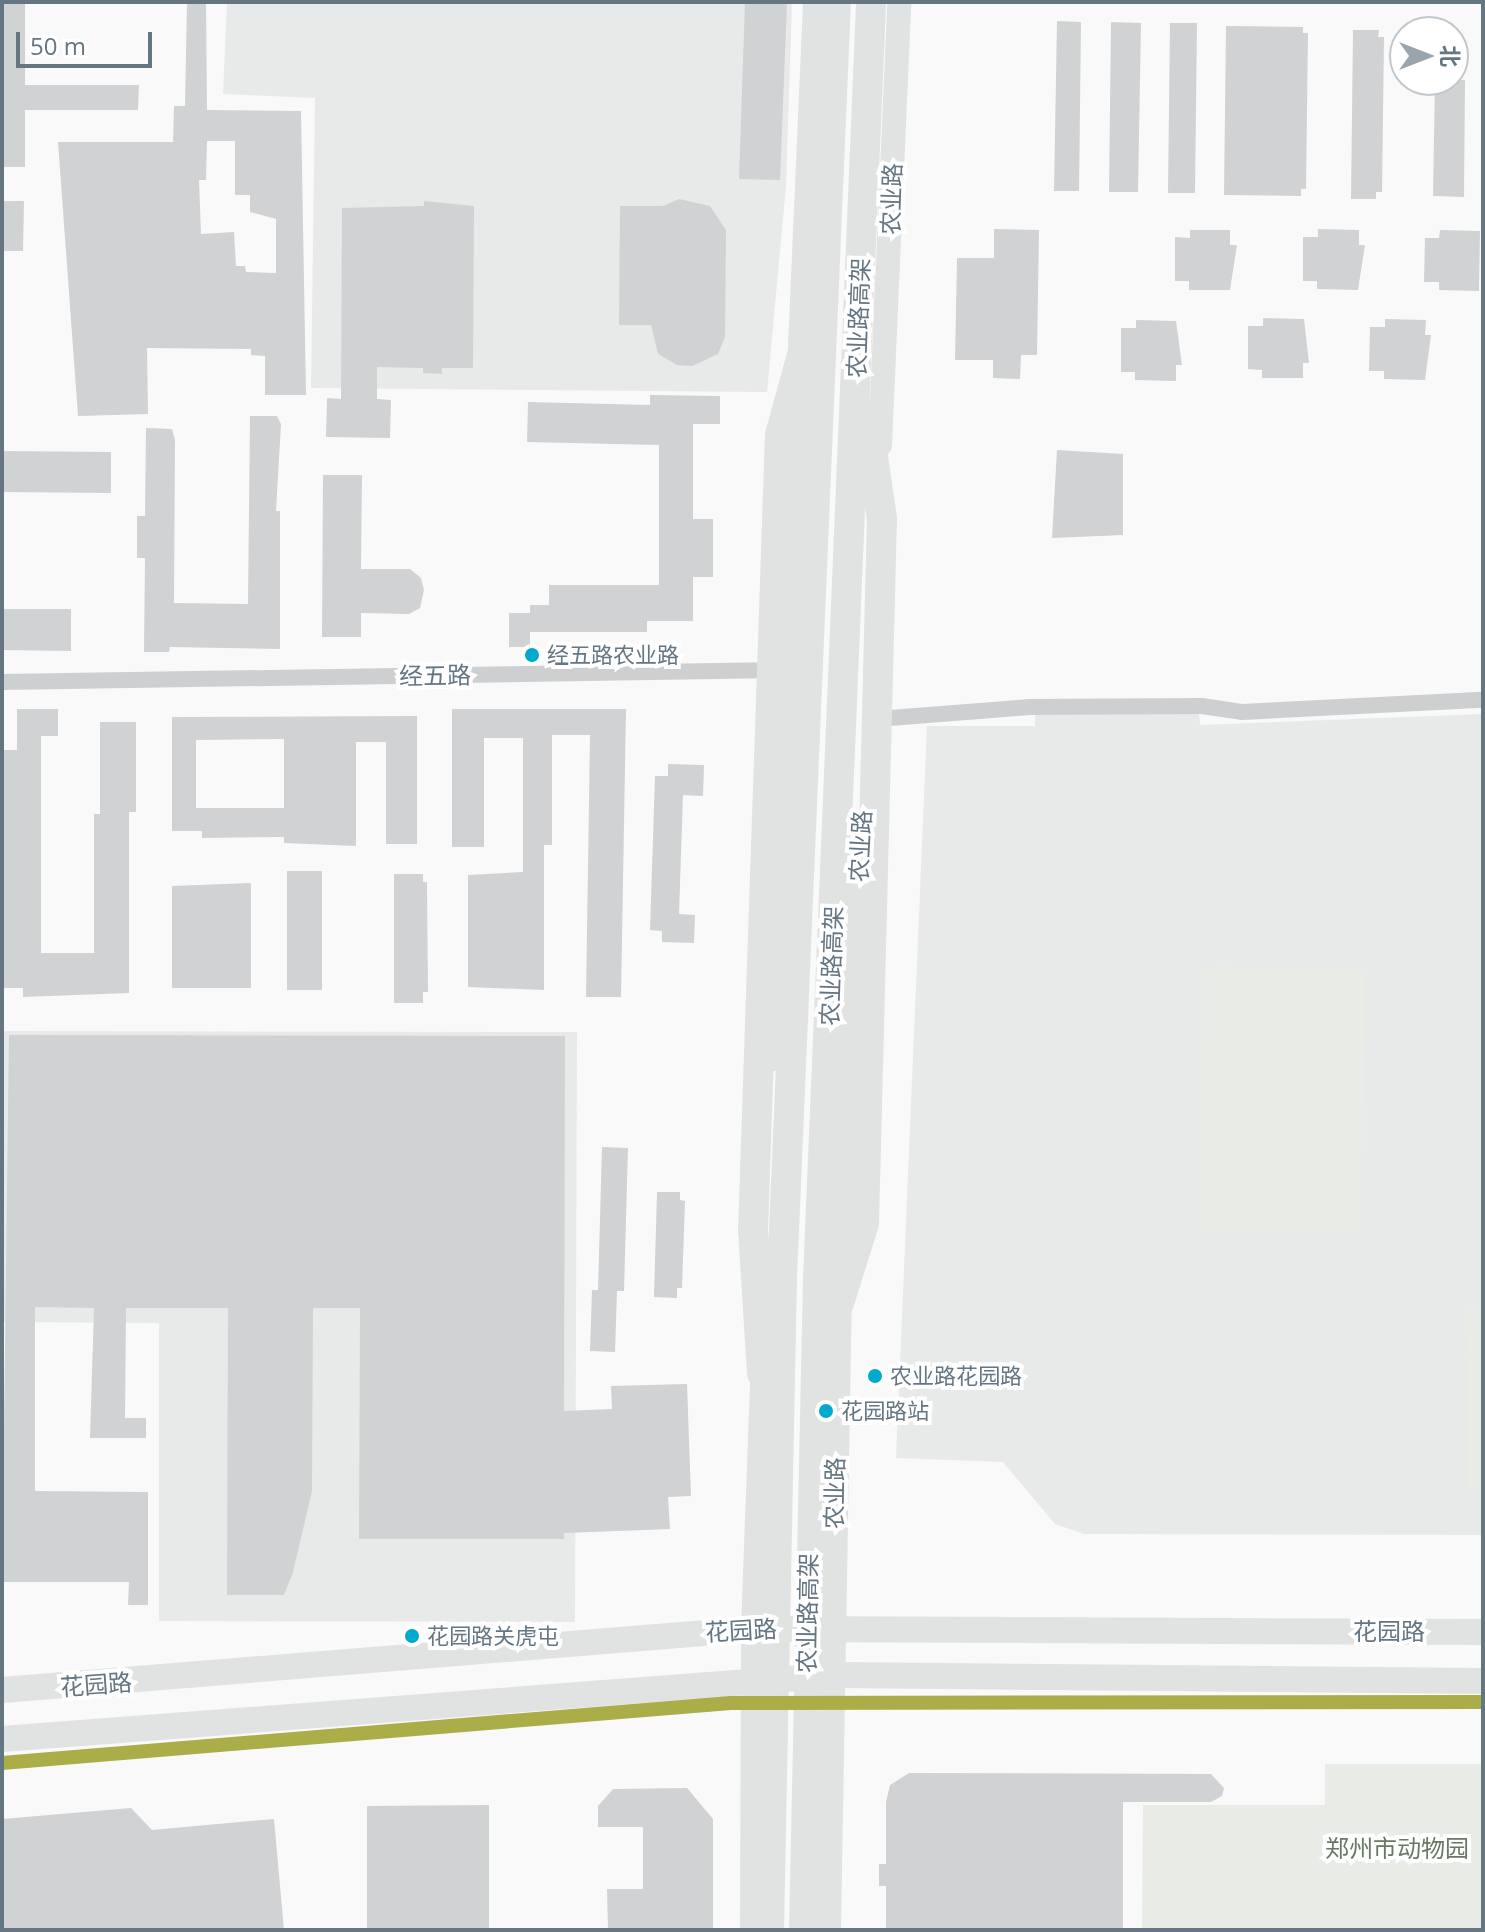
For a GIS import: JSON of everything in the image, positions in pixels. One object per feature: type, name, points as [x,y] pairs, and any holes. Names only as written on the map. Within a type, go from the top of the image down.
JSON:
[{"type":"highway","name":"农业路高架","points":[[769,1930],[782,1278],[836,2]]},
{"type":"highway","name":"农业路高架","points":[[804,1930],[810,1497],[871,2]]},
{"type":"highway","points":[[762,1383],[753,1231],[780,435],[825,272]]},
{"type":"highway","points":[[839,1303],[864,1223],[882,519],[857,342]]},
{"type":"main road","name":"花园路","points":[[2,1690],[753,1629],[1483,1632]]},
{"type":"main road","name":"花园路","points":[[2,1739],[831,1675],[1483,1681]]},
{"type":"street","points":[[752,1930],[753,1629],[815,2]]},
{"type":"street","name":"农业路","points":[[829,1930],[831,1628],[839,1303],[899,2]]},
{"type":"street","name":"经五路","points":[[2,682],[868,669]]},
{"type":"street","points":[[877,719],[1028,707],[1202,706],[1242,712],[1483,700]]},
{"type":"shaded area","points":[[227,2],[792,2],[786,186],[767,392],[311,388],[315,98],[223,94]]},
{"type":"shaded area","points":[[1199,712],[1200,725],[1483,714],[1483,1595],[1481,1535],[1084,1534],[1055,1524],[1003,1462],[896,1458],[927,726],[1035,726],[1035,713]]},
{"type":"shaded area","points":[[2,1031],[577,1032],[575,1622],[159,1621],[159,1323],[2,1322]]},
{"type":"green space","points":[[1255,2],[1483,2],[1483,4]]},
{"type":"green space","points":[[1202,966],[1366,967],[1360,1232],[1201,1232]]},
{"type":"green space","points":[[1466,1309],[1483,1309],[1483,1485],[1467,1490]]},
{"type":"green space","name":"郑州市动物园","points":[[1325,1764],[1483,1764],[1483,1930],[1142,1930],[1143,1805],[1325,1805]]},
{"type":"building","points":[[2,2],[25,2],[25,85],[139,85],[138,110],[25,110],[25,167],[2,167]]},
{"type":"building","points":[[187,2],[206,2],[207,110],[301,111],[306,395],[265,395],[265,356],[251,355],[251,349],[147,348],[148,414],[78,416],[58,142],[173,142],[174,106],[185,106]],"holes":[[[207,141],[235,141],[235,195],[250,195],[250,212],[276,219],[276,273],[246,272],[245,266],[236,266],[234,232],[201,234],[199,180],[206,180]]]},
{"type":"building","points":[[745,2],[787,2],[780,180],[739,179]]},
{"type":"building","points":[[1057,21],[1081,22],[1079,191],[1054,191]]},
{"type":"building","points":[[1111,22],[1141,23],[1138,192],[1109,192]]},
{"type":"building","points":[[1170,23],[1197,23],[1195,193],[1168,193]]},
{"type":"building","points":[[1226,26],[1303,27],[1303,33],[1308,33],[1306,189],[1301,189],[1301,196],[1224,195]]},
{"type":"building","points":[[1353,30],[1379,30],[1378,37],[1384,37],[1382,192],[1376,192],[1376,199],[1351,199]]},
{"type":"building","points":[[1435,96],[1465,96],[1464,197],[1433,196]]},
{"type":"building","points":[[679,199],[710,206],[726,230],[725,337],[718,354],[692,366],[677,365],[658,354],[651,325],[619,325],[620,206],[663,206]]},
{"type":"building","points":[[2,201],[24,201],[23,251],[2,251]]},
{"type":"building","points":[[424,201],[474,206],[473,368],[442,368],[442,374],[423,373],[423,368],[377,367],[377,399],[391,400],[390,438],[326,437],[327,398],[341,399],[342,208],[424,206]]},
{"type":"building","points":[[994,229],[1039,230],[1037,355],[1021,355],[1020,379],[993,378],[993,360],[955,360],[957,258],[994,258]]},
{"type":"building","points":[[1318,229],[1359,230],[1359,245],[1365,245],[1358,290],[1317,289],[1317,281],[1303,281],[1303,237],[1318,237]]},
{"type":"building","points":[[1190,230],[1230,230],[1230,245],[1237,245],[1230,290],[1189,290],[1189,281],[1175,281],[1175,237],[1190,238]]},
{"type":"building","points":[[1440,230],[1480,231],[1479,291],[1439,290],[1439,282],[1424,282],[1425,238],[1439,238]]},
{"type":"building","points":[[1263,318],[1304,319],[1309,363],[1303,363],[1303,378],[1262,378],[1262,370],[1248,369],[1248,326],[1263,326]]},
{"type":"building","points":[[1385,319],[1426,320],[1425,335],[1431,335],[1425,380],[1384,379],[1384,371],[1369,371],[1370,327],[1385,327]]},
{"type":"building","points":[[1136,320],[1176,321],[1182,365],[1176,365],[1176,381],[1135,380],[1135,372],[1121,372],[1121,328],[1136,328]]},
{"type":"building","points":[[650,395],[720,396],[720,424],[693,424],[693,519],[713,519],[713,577],[693,577],[693,621],[647,621],[647,632],[530,632],[530,647],[509,647],[509,613],[530,613],[530,605],[549,605],[549,585],[659,585],[659,445],[527,442],[528,402],[650,405]]},
{"type":"building","points":[[250,416],[277,416],[281,424],[276,511],[280,511],[280,649],[170,647],[169,652],[144,652],[145,558],[137,558],[137,516],[145,516],[146,428],[172,429],[175,440],[174,603],[248,604]]},
{"type":"building","points":[[1057,450],[1123,454],[1123,535],[1052,538]]},
{"type":"building","points":[[2,451],[111,452],[111,493],[2,492]]},
{"type":"building","points":[[323,475],[362,475],[361,569],[410,569],[421,578],[424,590],[420,608],[409,614],[361,613],[361,637],[322,637]]},
{"type":"building","points":[[2,609],[71,609],[71,651],[2,650]]},
{"type":"building","points":[[17,709],[58,709],[58,736],[41,736],[41,953],[94,953],[94,814],[100,814],[100,722],[136,722],[136,812],[129,812],[129,993],[23,997],[23,988],[2,988],[3,750],[17,750]]},
{"type":"building","points":[[452,709],[626,709],[621,997],[586,997],[590,735],[552,735],[552,845],[544,845],[544,990],[468,987],[468,875],[523,872],[523,738],[484,738],[484,847],[452,847]]},
{"type":"building","points":[[417,716],[417,844],[386,844],[386,742],[356,742],[356,846],[284,843],[284,837],[202,838],[202,831],[172,831],[172,717]],"holes":[[[284,739],[284,808],[196,808],[196,740]]]},
{"type":"building","points":[[668,764],[704,765],[703,796],[683,795],[679,914],[695,915],[694,943],[662,942],[662,931],[650,930],[655,776],[668,776]]},
{"type":"building","points":[[287,871],[322,871],[322,990],[287,990]]},
{"type":"building","points":[[394,874],[423,874],[423,882],[427,882],[428,992],[423,992],[423,1003],[394,1003]]},
{"type":"building","points":[[251,883],[251,988],[172,988],[172,886]]},
{"type":"building","points":[[9,1035],[565,1036],[564,1411],[612,1409],[611,1386],[687,1384],[691,1496],[668,1497],[670,1529],[564,1533],[564,1539],[359,1539],[360,1308],[313,1308],[312,1491],[293,1572],[284,1595],[227,1595],[228,1308],[126,1308],[125,1418],[146,1418],[146,1438],[90,1438],[94,1308],[35,1307],[35,1491],[148,1492],[148,1605],[128,1605],[129,1582],[2,1582]]},
{"type":"building","points":[[602,1147],[628,1148],[624,1291],[617,1291],[615,1352],[590,1351],[592,1290],[598,1290]]},
{"type":"building","points":[[657,1192],[680,1192],[680,1200],[685,1201],[682,1288],[677,1288],[677,1298],[654,1297]]},
{"type":"building","points":[[909,1773],[1211,1774],[1224,1788],[1222,1796],[1211,1802],[1123,1802],[1123,1930],[886,1930],[886,1886],[879,1886],[879,1864],[886,1864],[886,1802],[890,1785]]},
{"type":"building","points":[[687,1788],[713,1819],[713,1930],[608,1930],[607,1889],[643,1889],[643,1827],[598,1827],[598,1806],[613,1789]]},
{"type":"building","points":[[489,1805],[489,1930],[367,1930],[367,1806]]},
{"type":"building","points":[[131,1808],[152,1830],[274,1819],[284,1930],[2,1930],[2,1819]]},
{"type":"transit line","points":[[2,1763],[731,1703],[1483,1702]]},
{"type":"place","name":"经五路农业路","points":[[532,655]]},
{"type":"place","name":"农业路花园路","points":[[875,1376]]},
{"type":"place","name":"花园路站","points":[[826,1411]]},
{"type":"place","name":"花园路关虎屯","points":[[412,1636]]}]
